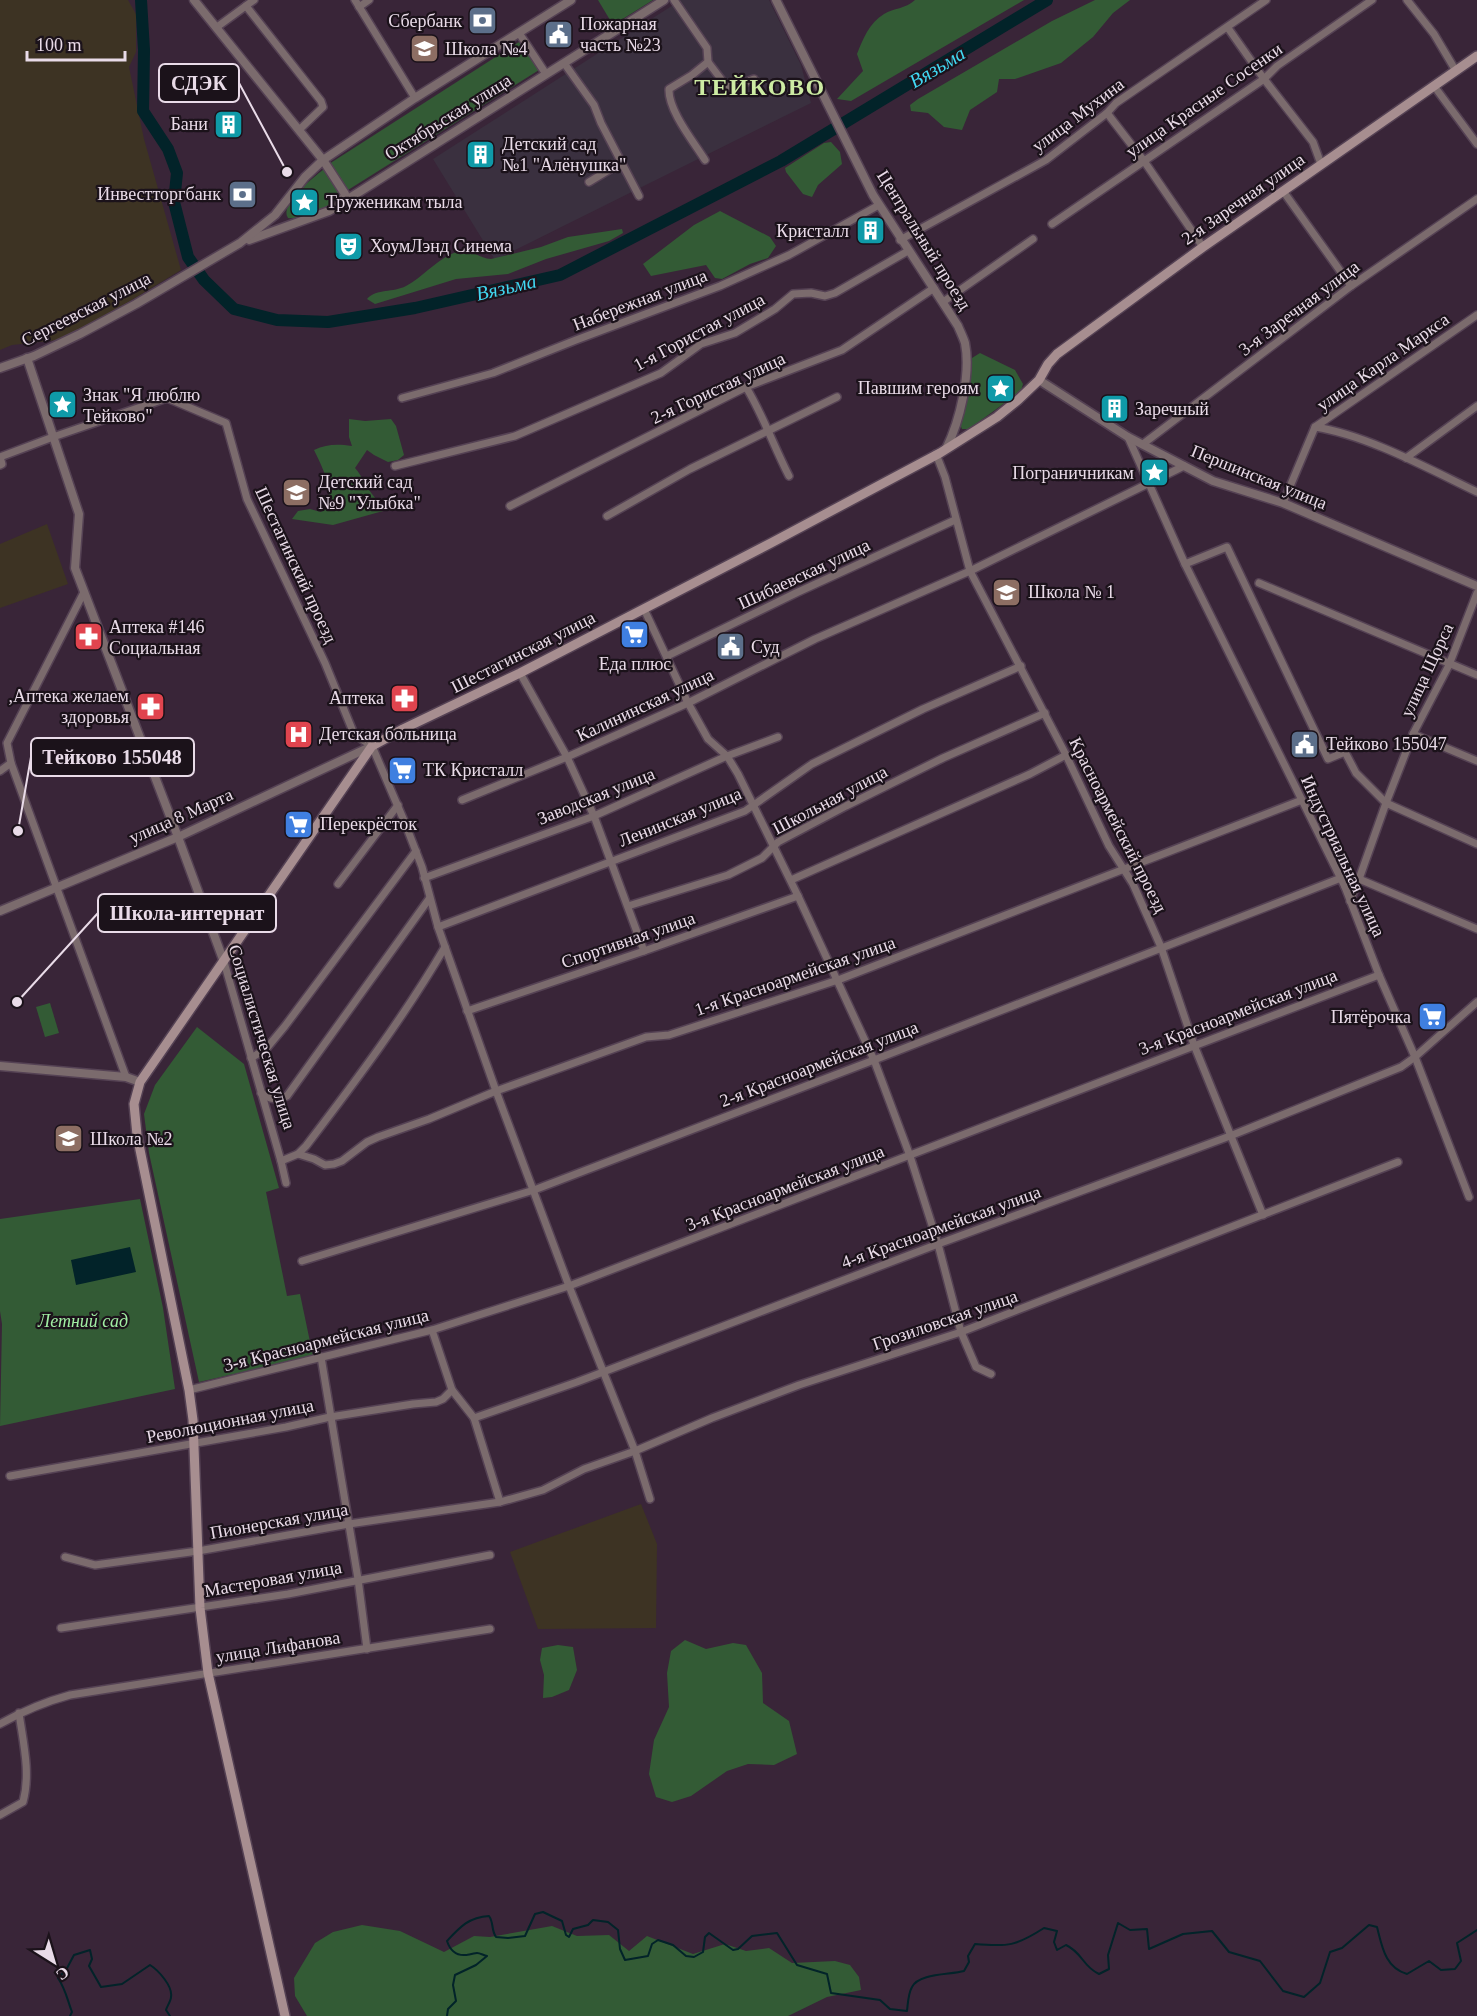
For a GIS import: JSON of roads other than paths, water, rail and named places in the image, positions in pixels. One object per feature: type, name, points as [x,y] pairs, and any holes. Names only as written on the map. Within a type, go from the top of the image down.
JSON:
[{"type":"main road","name":"2-я Заречная улица","points":[[1039,380],[1057,354],[1203,247],[1477,56]]},
{"type":"main road","name":"Шестагинская улица","points":[[140,1082],[372,746],[645,609],[946,449],[1018,400],[1039,380]]},
{"type":"main road","points":[[140,1082],[134,1104],[137,1135],[189,1390],[195,1444],[200,1608],[208,1674],[285,2016]]},
{"type":"street","points":[[194,0],[323,160],[345,194],[341,204]]},
{"type":"street","points":[[217,27],[254,0]]},
{"type":"street","points":[[355,0],[415,98]]},
{"type":"street","points":[[359,7],[369,0]]},
{"type":"street","name":"Октябрьская улица","points":[[205,264],[240,243],[275,215],[305,177],[323,160],[415,98],[572,0]]},
{"type":"street","name":"Октябрьская улица","points":[[240,243],[329,211],[664,0]]},
{"type":"street","points":[[674,0],[707,48],[708,62],[727,87],[754,79]]},
{"type":"street","name":"Центральный проезд","points":[[776,0],[879,205],[958,326],[964,342],[965,384],[952,438],[946,449]]},
{"type":"street","name":"улица Мухина","points":[[900,240],[1046,160],[1107,113],[1116,103],[1266,0]]},
{"type":"street","name":"улица Красные Сосенки","points":[[1052,224],[1264,79],[1277,66],[1372,0]]},
{"type":"street","points":[[1407,0],[1434,34],[1456,71]]},
{"type":"street","points":[[246,6],[321,101],[323,107],[299,130]]},
{"type":"street","points":[[1228,28],[1313,142],[1322,164]]},
{"type":"street","points":[[519,33],[546,75]]},
{"type":"street","points":[[705,160],[669,98],[669,88],[692,75],[708,62]]},
{"type":"street","points":[[564,63],[594,105],[639,196]]},
{"type":"street","points":[[1434,86],[1477,144]]},
{"type":"street","points":[[1107,113],[1144,161],[1203,247]]},
{"type":"street","points":[[589,182],[622,162]]},
{"type":"street","points":[[1283,191],[1352,286]]},
{"type":"street","name":"3-я Заречная улица","points":[[1143,444],[1352,286],[1477,199]]},
{"type":"street","name":"Набережная улица","points":[[402,398],[493,374],[720,286],[789,255],[879,205]]},
{"type":"street","points":[[275,215],[285,228]]},
{"type":"street","points":[[943,302],[1033,239]]},
{"type":"street","name":"1-я Гористая улица","points":[[396,466],[515,436],[661,373],[701,344],[735,333],[775,309],[792,294],[811,293],[825,296],[908,251]]},
{"type":"street","name":"Сергеевская улица","points":[[0,368],[81,334],[205,264]]},
{"type":"street","name":"2-я Гористая улица","points":[[510,507],[746,387],[842,350],[933,288]]},
{"type":"street","name":"улица Карла Маркса","points":[[1282,503],[1315,427],[1477,315]]},
{"type":"street","name":"Социалистическая улица","points":[[27,358],[79,514],[75,568],[224,962],[286,1183]]},
{"type":"street","name":"Першинская улица","points":[[1039,380],[1128,437],[1214,481],[1282,503],[1477,586]]},
{"type":"street","points":[[746,387],[757,404],[767,431],[789,476]]},
{"type":"street","points":[[607,516],[690,469],[837,397]]},
{"type":"street","name":"Шестагинский проезд","points":[[53,437],[167,398],[226,423],[248,498],[325,663],[354,734],[372,746]]},
{"type":"street","points":[[1406,458],[1477,405]]},
{"type":"street","points":[[956,422],[959,432],[965,437]]},
{"type":"street","points":[[1315,427],[1335,430],[1406,458],[1477,492]]},
{"type":"street","points":[[0,465],[2,464],[0,457],[53,437]]},
{"type":"street","name":"Индустриальная улица","points":[[1128,437],[1185,564],[1341,878],[1379,975],[1415,1057],[1469,1197]]},
{"type":"street","name":"Красноармейский проезд","points":[[936,454],[945,477],[970,572],[1021,666],[1109,846],[1133,884],[1161,947],[1194,1045],[1263,1215]]},
{"type":"street","points":[[970,572],[1184,466]]},
{"type":"street","name":"Шибаевская улица","points":[[667,656],[796,593],[955,520]]},
{"type":"street","points":[[1185,564],[1227,547],[1328,759],[1345,752],[1356,773],[1386,803],[1477,844]]},
{"type":"street","name":"Калининская улица","points":[[462,800],[567,757],[688,703],[815,639],[970,572]]},
{"type":"street","points":[[1259,583],[1477,675]]},
{"type":"street","points":[[84,592],[7,743],[11,763],[126,1077]]},
{"type":"street","name":"улица Щорса","points":[[1350,901],[1413,734],[1449,665],[1477,593]]},
{"type":"street","points":[[645,609],[688,703],[708,739],[727,756],[738,774],[838,980],[874,1060],[910,1156],[938,1244],[961,1332],[976,1367],[991,1374]]},
{"type":"street","name":"Ленинская улица","points":[[438,927],[745,811],[812,764],[831,754],[923,709],[1021,666]]},
{"type":"street","points":[[520,673],[567,757],[594,816],[644,951]]},
{"type":"street","name":"Школьная улица","points":[[628,906],[728,875],[762,858],[778,843],[846,806],[914,772],[1045,714]]},
{"type":"street","points":[[1413,734],[1477,761]]},
{"type":"street","name":"Заводская улица","points":[[424,878],[594,816],[727,756],[778,737]]},
{"type":"street","points":[[372,746],[416,850],[438,927],[467,1011],[569,1286],[635,1451],[650,1499]]},
{"type":"street","name":"улица 8 Марта","points":[[0,911],[178,837],[372,746]]},
{"type":"street","points":[[791,880],[1030,774],[1066,755]]},
{"type":"street","points":[[0,771],[11,763]]},
{"type":"street","name":"1-я Красноармейская улица","points":[[298,1154],[325,1165],[334,1164],[378,1137],[496,1091],[646,1037],[669,1035],[838,980],[1302,800]]},
{"type":"street","points":[[338,884],[398,805]]},
{"type":"street","points":[[251,1058],[266,1049],[285,1026],[416,850]]},
{"type":"street","name":"2-я Красноармейская улица","points":[[302,1261],[534,1190],[1341,878]]},
{"type":"street","points":[[1345,887],[1359,879],[1477,929]]},
{"type":"street","name":"Спортивная улица","points":[[467,1011],[798,896]]},
{"type":"street","points":[[261,1093],[269,1099],[278,1100],[287,1096],[429,898]]},
{"type":"street","points":[[281,1161],[298,1154],[364,1069],[445,947]]},
{"type":"street","name":"3-я Красноармейская улица","points":[[189,1390],[432,1330],[569,1286],[1379,975]]},
{"type":"street","name":"4-я Красноармейская улица","points":[[474,1418],[577,1382],[938,1244],[1230,1136],[1401,1066],[1415,1057],[1477,1002]]},
{"type":"street","points":[[0,1066],[126,1077],[140,1082]]},
{"type":"street","name":"Грозиловская улица","points":[[500,1502],[543,1490],[584,1469],[799,1385],[961,1332],[1398,1162]]},
{"type":"street","points":[[432,1330],[452,1390],[474,1418],[500,1502]]},
{"type":"street","points":[[321,1357],[358,1579],[367,1648]]},
{"type":"street","name":"Революционная улица","points":[[10,1476],[195,1444],[330,1417],[436,1402],[452,1390]]},
{"type":"street","name":"Пионерская улица","points":[[65,1557],[95,1565],[198,1551],[349,1524],[500,1502]]},
{"type":"street","name":"Мастеровая улица","points":[[61,1628],[288,1594],[490,1555]]},
{"type":"street","name":"улица Лифанова","points":[[0,1724],[44,1702],[70,1695],[490,1629]]},
{"type":"street","points":[[0,1815],[23,1802],[27,1789],[28,1776],[19,1713]]},
{"type":"waterway","name":"Вязьма","points":[[141,0],[144,50],[143,111],[168,149],[177,173],[174,202],[188,257],[204,280],[234,309],[277,320],[328,322],[415,308],[560,275],[781,161],[1047,0]]},
{"type":"waterway","points":[[447,2016],[448,2009],[456,2001],[453,1985],[455,1975],[476,1965],[487,1956],[477,1953],[466,1955],[456,1953],[447,1941],[470,1921],[489,1916],[496,1937],[508,1938],[525,1936],[535,1914],[543,1912],[562,1921],[566,1935],[569,1937],[573,1929],[588,1925],[593,1920],[608,1922],[618,1930],[620,1949],[625,1960],[648,1956],[652,1944],[658,1940],[673,1945],[686,1956],[694,1957],[703,1952],[705,1937],[709,1933],[733,1950],[738,1949],[752,1936],[777,1933],[797,1965],[827,1974],[831,1993],[880,2000],[890,2009],[907,2011],[910,1993],[916,1982],[928,1977],[964,1971],[969,1962],[968,1956],[975,1944],[1011,1944],[1026,1939],[1044,1928],[1057,1931],[1054,1942],[1057,1950],[1066,1945],[1072,1948],[1093,1971],[1099,1974],[1109,1969],[1108,1955],[1118,1923],[1130,1930],[1147,1929],[1149,1949],[1183,1934],[1212,1931],[1229,1952],[1260,1961],[1283,1991],[1304,1997],[1320,1983],[1330,1952],[1342,1948],[1369,1925],[1377,1927],[1389,1962],[1407,1974],[1429,1961],[1441,1970],[1455,1969],[1461,1961],[1457,1943],[1477,1930]]},
{"type":"waterway","points":[[70,2016],[72,2012],[58,1978],[66,1970],[74,1955],[90,1950],[92,1959],[89,1966],[101,1987],[122,1984],[150,1965],[153,1967],[170,1988],[171,1999],[166,2010],[170,2016]]},
{"type":"place","name":"Сбербанк","points":[[483,21]]},
{"type":"place","name":"Пожарная часть №23","points":[[559,34]]},
{"type":"place","name":"Школа №4","points":[[424,49]]},
{"type":"place","name":"Бани","points":[[229,124]]},
{"type":"place","name":"Детский сад №1 \"Алёнушка\"","points":[[481,154]]},
{"type":"place","name":"СДЭК","points":[[287,172]]},
{"type":"place","name":"Инвестторгбанк","points":[[242,194]]},
{"type":"place","name":"Труженикам тыла","points":[[305,202]]},
{"type":"place","name":"Кристалл","points":[[870,231]]},
{"type":"place","name":"ХоумЛэнд Синема","points":[[349,246]]},
{"type":"place","name":"Павшим героям","points":[[1000,388]]},
{"type":"place","name":"Знак \"Я люблю Тейково\"","points":[[62,405]]},
{"type":"place","name":"Заречный","points":[[1114,409]]},
{"type":"place","name":"Пограничникам","points":[[1155,473]]},
{"type":"place","name":"Детский сад №9 \"Улыбка\"","points":[[297,492]]},
{"type":"place","name":"Школа № 1","points":[[1007,592]]},
{"type":"place","name":"Еда плюс","points":[[635,635]]},
{"type":"place","name":"Аптека #146 Социальная","points":[[88,637]]},
{"type":"place","name":"Суд","points":[[730,647]]},
{"type":"place","name":"Аптека","points":[[405,698]]},
{"type":"place","name":",Аптека желаем здоровья","points":[[150,706]]},
{"type":"place","name":"Детская больница","points":[[298,734]]},
{"type":"place","name":"Тейково 155047","points":[[1305,744]]},
{"type":"place","name":"ТК Кристалл","points":[[402,770]]},
{"type":"place","name":"Перекрёсток","points":[[299,824]]},
{"type":"place","name":"Тейково 155048","points":[[18,831]]},
{"type":"place","name":"Школа-интернат","points":[[17,1002]]},
{"type":"place","name":"Пятёрочка","points":[[1432,1017]]},
{"type":"place","name":"Школа №2","points":[[69,1139]]},
{"type":"district","name":"ТЕЙКОВО","points":[[760,87]]},
{"type":"park label","name":"Летний сад","points":[[83,1321]]}]
